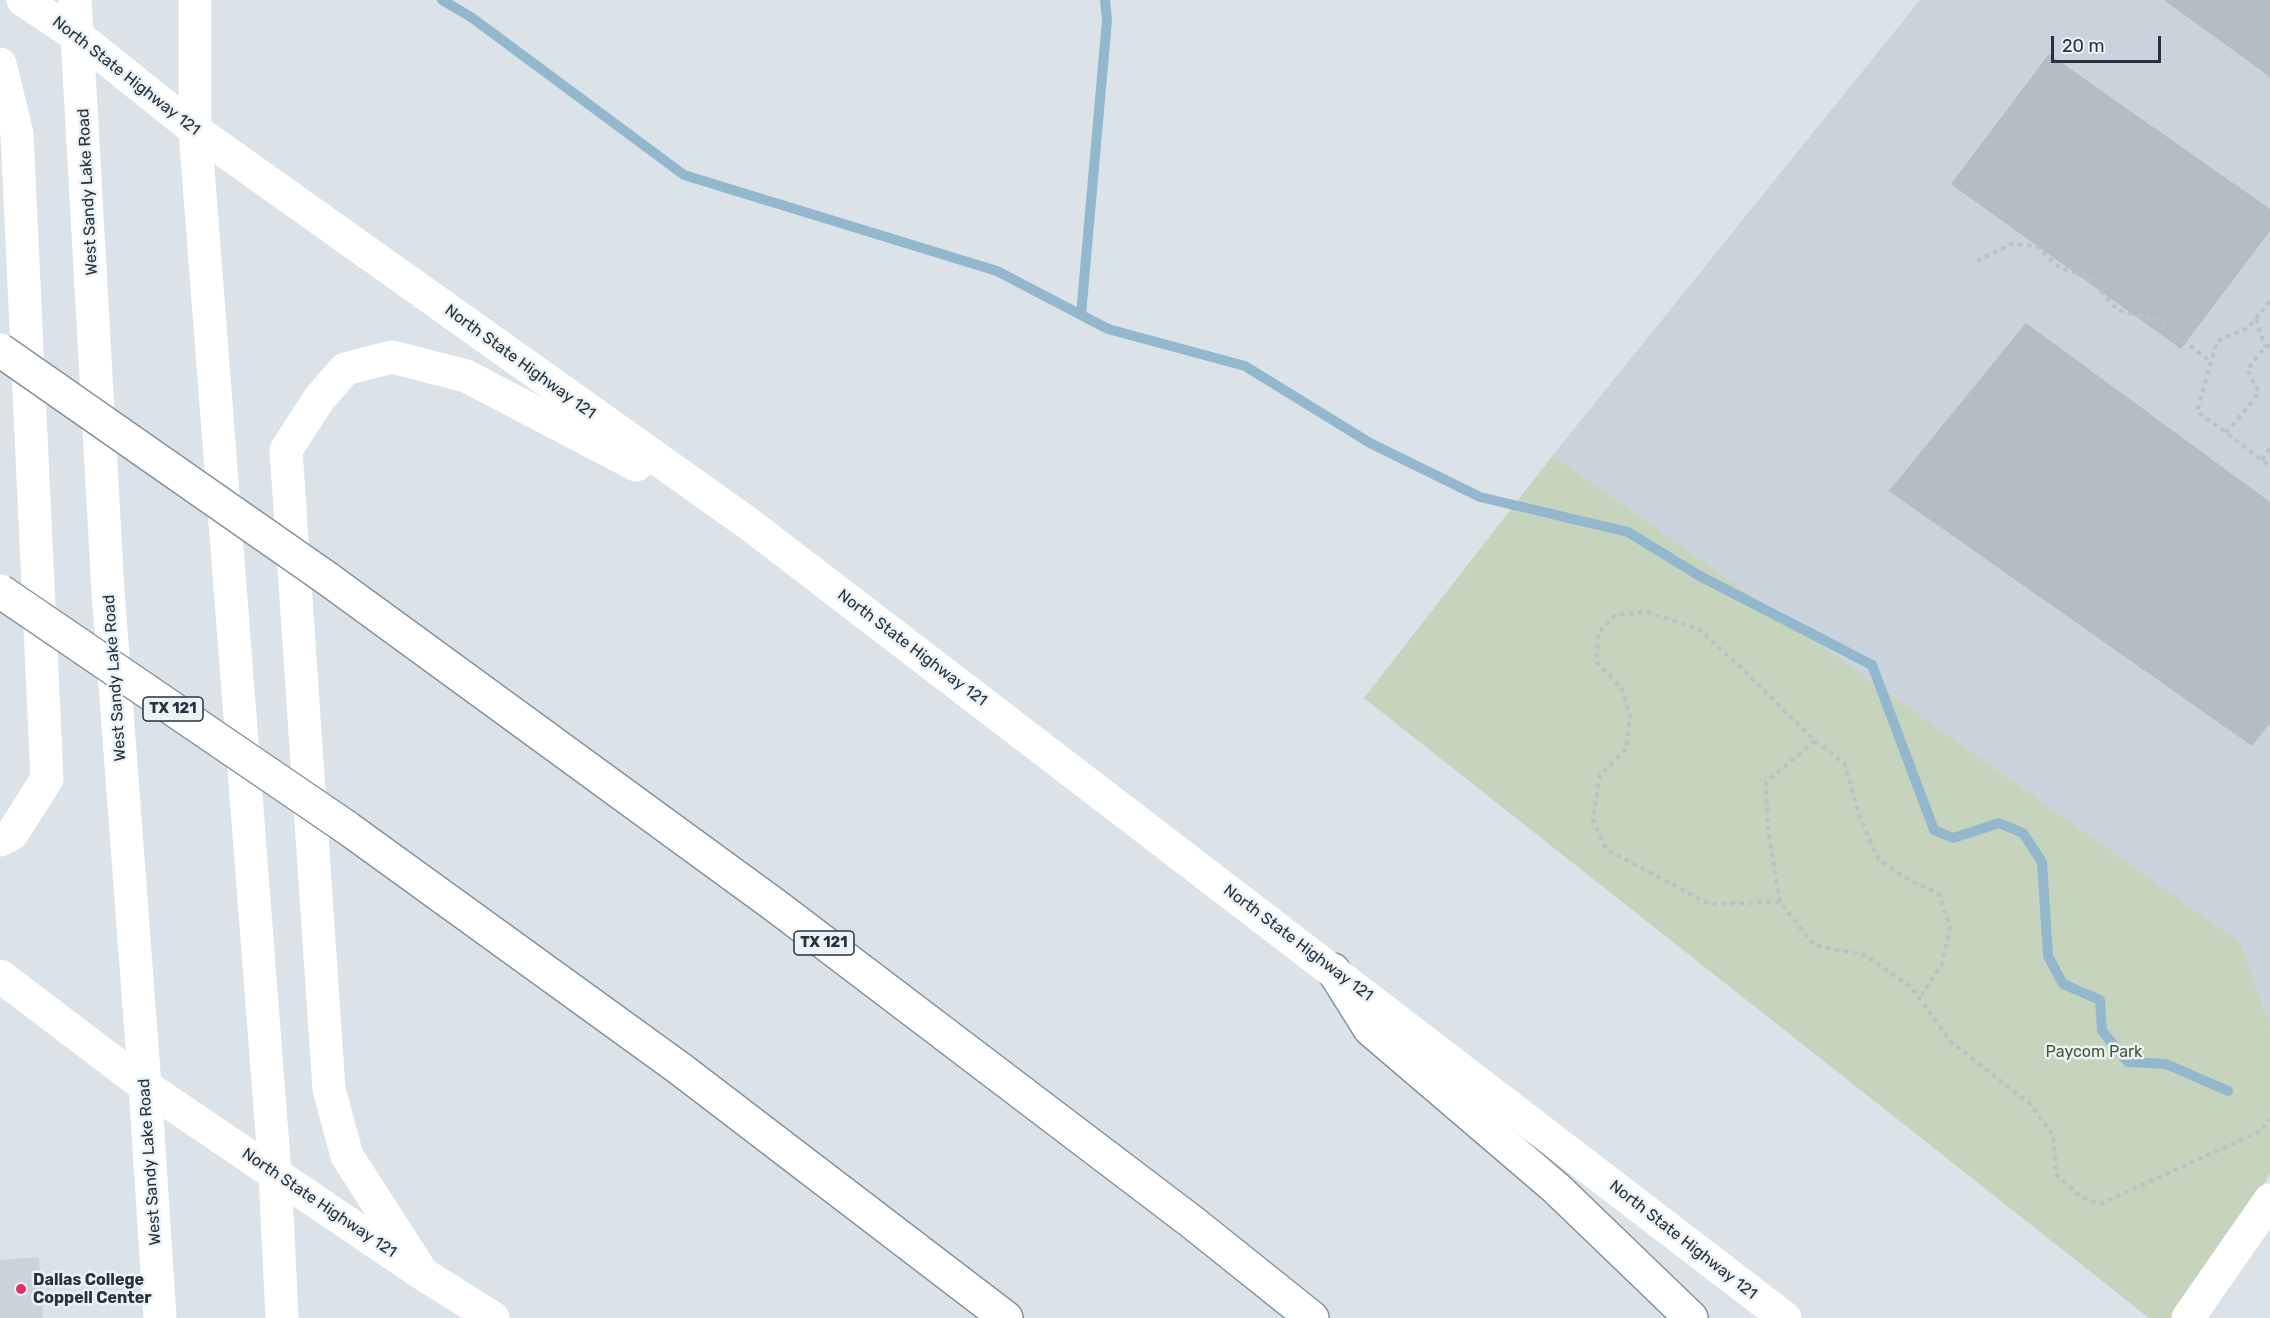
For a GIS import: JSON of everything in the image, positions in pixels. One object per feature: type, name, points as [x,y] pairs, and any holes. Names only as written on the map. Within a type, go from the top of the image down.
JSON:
[{"type":"main road","name":"North State Highway 121","points":[[23,0],[80,37],[195,130],[749,524],[1785,1318]]},
{"type":"main road","name":"West Sandy Lake Road","points":[[75,0],[80,37],[108,591],[146,1086],[160,1318]]},
{"type":"main road","points":[[195,0],[195,130],[275,1173],[282,1318]]},
{"type":"main road","points":[[0,64],[17,134],[47,779],[12,834],[0,840]]},
{"type":"main road","name":"TX 121","points":[[0,349],[328,579],[776,906],[1192,1222],[1312,1318]]},
{"type":"main road","points":[[423,1274],[347,1156],[329,1089],[286,450],[319,399],[345,369],[392,357],[466,376],[749,524]]},
{"type":"main road","name":"TX 121","points":[[0,591],[346,827],[679,1068],[1006,1318]]},
{"type":"main road","points":[[1333,970],[1370,1029],[1556,1188],[1691,1318]]},
{"type":"main road","name":"North State Highway 121","points":[[0,976],[146,1086],[423,1274],[493,1318]]},
{"type":"main road","points":[[2188,1318],[2270,1200]]},
{"type":"path","points":[[1977,261],[2012,244],[2036,246],[2060,268],[2086,276],[2118,310],[2157,320],[2211,362]]},
{"type":"path","points":[[2270,301],[2248,328],[2217,340],[2197,411],[2270,466]]},
{"type":"path","points":[[2226,434],[2259,393],[2247,370],[2267,346],[2255,318]]},
{"type":"path","points":[[2262,460],[2270,448]]},
{"type":"path","points":[[1780,902],[1709,904],[1606,849],[1593,820],[1599,775],[1626,749],[1630,717],[1622,689],[1596,661],[1599,632],[1614,615],[1648,612],[1698,629],[1746,672],[1815,741],[1844,763],[1860,818],[1879,860],[1909,880],[1939,894],[1950,928],[1942,964],[1919,999]]},
{"type":"path","points":[[1815,741],[1766,782],[1768,829],[1780,902],[1814,945],[1864,955],[1911,987],[1950,1042],[2029,1103],[2053,1135],[2056,1174],[2081,1197],[2100,1204],[2261,1131],[2270,1119]]},
{"type":"shaded area","points":[[1920,0],[2270,0],[2270,1026],[2240,942],[1553,455]]},
{"type":"shaded area","name":"Dallas College Coppell Center","points":[[39,1257],[43,1318],[0,1318],[0,1260]]},
{"type":"green space","name":"Paycom Park","points":[[1553,455],[2240,942],[2270,1026],[2270,1173],[2186,1318],[2149,1318],[1364,698]]},
{"type":"building","points":[[2164,0],[2270,0],[2270,77]]},
{"type":"building","points":[[2049,54],[2270,209],[2270,231],[2181,349],[1951,184]]},
{"type":"building","points":[[2026,323],[2270,502],[2270,723],[2252,746],[1889,491]]},
{"type":"waterway","points":[[442,0],[471,17],[684,175],[997,271],[1108,329],[1245,366],[1370,443],[1480,497],[1628,532],[1698,575],[1872,665],[1934,830],[1953,838],[1999,823],[2023,833],[2042,862],[2048,956],[2063,984],[2100,1000],[2102,1031],[2128,1062],[2166,1064],[2228,1091]]},
{"type":"waterway","points":[[1081,315],[1107,20],[1105,0]]},
{"type":"place","name":"Dallas College Coppell Center","points":[[21,1289]]}]
